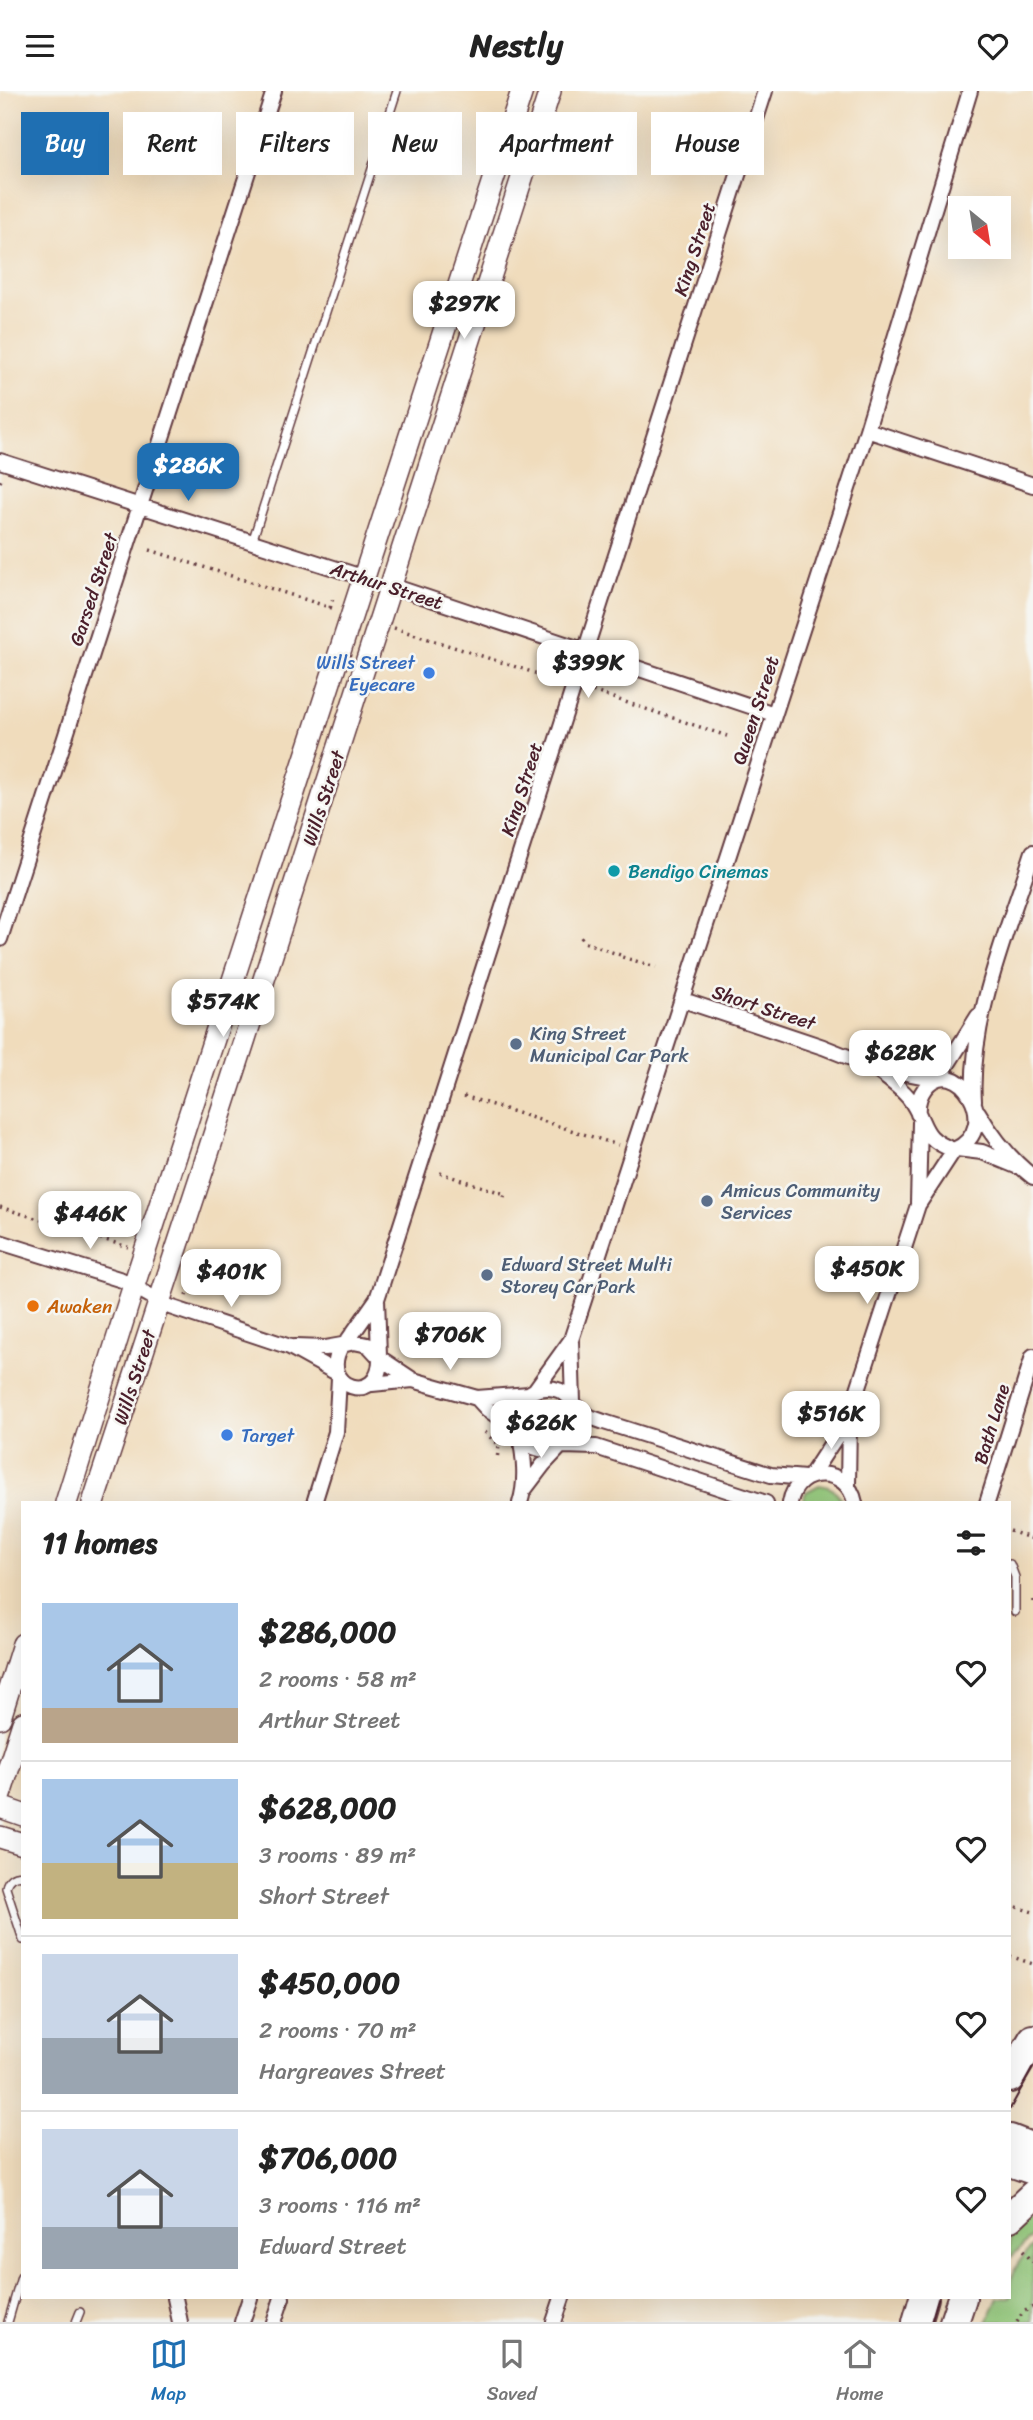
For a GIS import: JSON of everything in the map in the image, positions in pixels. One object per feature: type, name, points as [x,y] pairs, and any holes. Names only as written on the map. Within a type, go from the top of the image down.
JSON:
[{"type":"highway","points":[[1011,2076],[1033,2039]]},
{"type":"highway","points":[[1011,2139],[1033,2148]]},
{"type":"highway","points":[[1011,2162],[1033,2171]]},
{"type":"highway","points":[[1011,2216],[1033,2195]]},
{"type":"highway","points":[[917,2322],[924,2299]]},
{"type":"highway","points":[[954,2322],[962,2299]]},
{"type":"main road","name":"Wills Street","points":[[67,1501],[134,1285],[522,91]]},
{"type":"main road","name":"Wills Street","points":[[94,1501],[392,586],[550,91]]},
{"type":"main road","name":"Arthur Street","points":[[365,578],[392,586]]},
{"type":"main road","points":[[109,1365],[135,1372]]},
{"type":"main road","points":[[0,1718],[21,1650]]},
{"type":"main road","points":[[0,1795],[21,1729]]},
{"type":"main road","points":[[0,1807],[21,1814]]},
{"type":"main road","points":[[0,1837],[21,1843]]},
{"type":"street","name":"Garsed Street","points":[[0,939],[274,91]]},
{"type":"street","name":"King Street","points":[[344,1344],[377,1299],[765,91]]},
{"type":"street","name":"Queen Street","points":[[574,1403],[570,1374],[571,1340],[867,430],[970,91]]},
{"type":"street","points":[[867,430],[1033,485]]},
{"type":"street","name":"Arthur Street","points":[[0,461],[365,578]]},
{"type":"street","name":"Arthur Street","points":[[392,586],[774,714]]},
{"type":"street","points":[[791,1501],[795,1489],[808,1477],[849,1417],[918,1205],[956,1150],[973,1133],[977,1123],[975,1060],[983,1009],[1033,852]]},
{"type":"street","name":"Short Street","points":[[683,1000],[871,1066],[937,1078]]},
{"type":"street","points":[[918,1205],[918,1103],[922,1093],[937,1078],[983,1009]]},
{"type":"street","name":"Short Street","points":[[871,1066],[902,1091],[919,1117]]},
{"type":"street","points":[[937,1078],[952,1079],[962,1084],[970,1093],[975,1107],[993,1136],[1027,1173]]},
{"type":"street","points":[[919,1117],[929,1136],[956,1150],[982,1152],[1027,1173]]},
{"type":"street","points":[[0,1241],[134,1285],[159,1302],[181,1311],[290,1347],[338,1375],[351,1387],[413,1380]]},
{"type":"street","name":"King Street","points":[[377,1299],[380,1356]]},
{"type":"street","name":"Queen Street","points":[[532,1392],[571,1340]]},
{"type":"street","points":[[290,1347],[325,1348],[354,1342],[368,1345],[413,1380],[477,1398],[556,1389],[590,1417],[771,1475],[832,1475],[854,1496]]},
{"type":"street","points":[[315,1501],[336,1432],[336,1359],[344,1344]]},
{"type":"street","points":[[372,1384],[379,1373],[380,1356]]},
{"type":"street","name":"Bath Lane","points":[[988,1501],[1033,1356]]},
{"type":"street","points":[[522,1497],[523,1457],[517,1411],[532,1392]]},
{"type":"street","points":[[477,1398],[487,1409],[519,1432],[532,1447],[541,1450],[596,1447],[760,1501]]},
{"type":"street","points":[[522,1497],[543,1465],[576,1432],[578,1423],[574,1403]]},
{"type":"street","points":[[849,1417],[854,1496]]},
{"type":"street","points":[[175,2299],[180,2322]]},
{"type":"street","points":[[242,2322],[250,2299]]},
{"type":"street","points":[[279,2321],[282,2299]]},
{"type":"street","points":[[554,2322],[562,2299]]},
{"type":"lane","points":[[252,542],[397,91]]},
{"type":"lane","points":[[1011,1567],[1015,1577],[1015,1612]]},
{"type":"lane","points":[[1011,1586],[1014,1593]]},
{"type":"lane","points":[[21,1876],[11,1878],[6,1888],[21,1934]]},
{"type":"lane","points":[[8,2322],[21,2277]]},
{"type":"lane","points":[[76,2322],[80,2312]]},
{"type":"path","points":[[150,550],[340,610]]},
{"type":"path","points":[[330,607],[333,597]]},
{"type":"path","points":[[389,626],[553,679]]},
{"type":"path","points":[[582,688],[727,736]]},
{"type":"path","points":[[581,936],[584,942],[656,967]]},
{"type":"path","points":[[464,1096],[634,1150]]},
{"type":"path","points":[[440,1173],[505,1194],[504,1197]]},
{"type":"path","points":[[0,1207],[132,1249]]},
{"type":"path","points":[[184,1301],[195,1270]]},
{"type":"path","points":[[485,1432],[499,1446],[497,1459]]},
{"type":"path","points":[[1011,1531],[1033,1539]]},
{"type":"path","points":[[1033,1600],[1033,1607]]},
{"type":"path","points":[[1011,1905],[1033,1912]]},
{"type":"path","points":[[1011,1957],[1033,1964]]},
{"type":"path","points":[[1023,2251],[1033,2262]]},
{"type":"path","points":[[1017,2322],[1023,2312],[1033,2307]]},
{"type":"green space","points":[[819,1485],[827,1487],[834,1490],[841,1501],[803,1501],[806,1492]]},
{"type":"green space","points":[[1033,2213],[1033,2236],[1011,2257],[1011,2235]]},
{"type":"green space","points":[[1033,2246],[1033,2322],[987,2322],[998,2299],[1011,2299],[1011,2282],[1022,2257]]},
{"type":"tram line","points":[[1011,2107],[1033,2067]]},
{"type":"tram line","points":[[931,2322],[938,2299]]},
{"type":"place","name":"Wills Street Eyecare","points":[[429,673]]},
{"type":"place","name":"Bendigo Cinemas","points":[[614,871]]},
{"type":"place","name":"King Street Municipal Car Park","points":[[516,1044]]},
{"type":"place","name":"Amicus Community Services","points":[[707,1201]]},
{"type":"place","name":"Edward Street Multi Storey Car Park","points":[[487,1275]]},
{"type":"place","name":"Awaken","points":[[33,1306]]},
{"type":"place","name":"Target","points":[[227,1435]]}]
